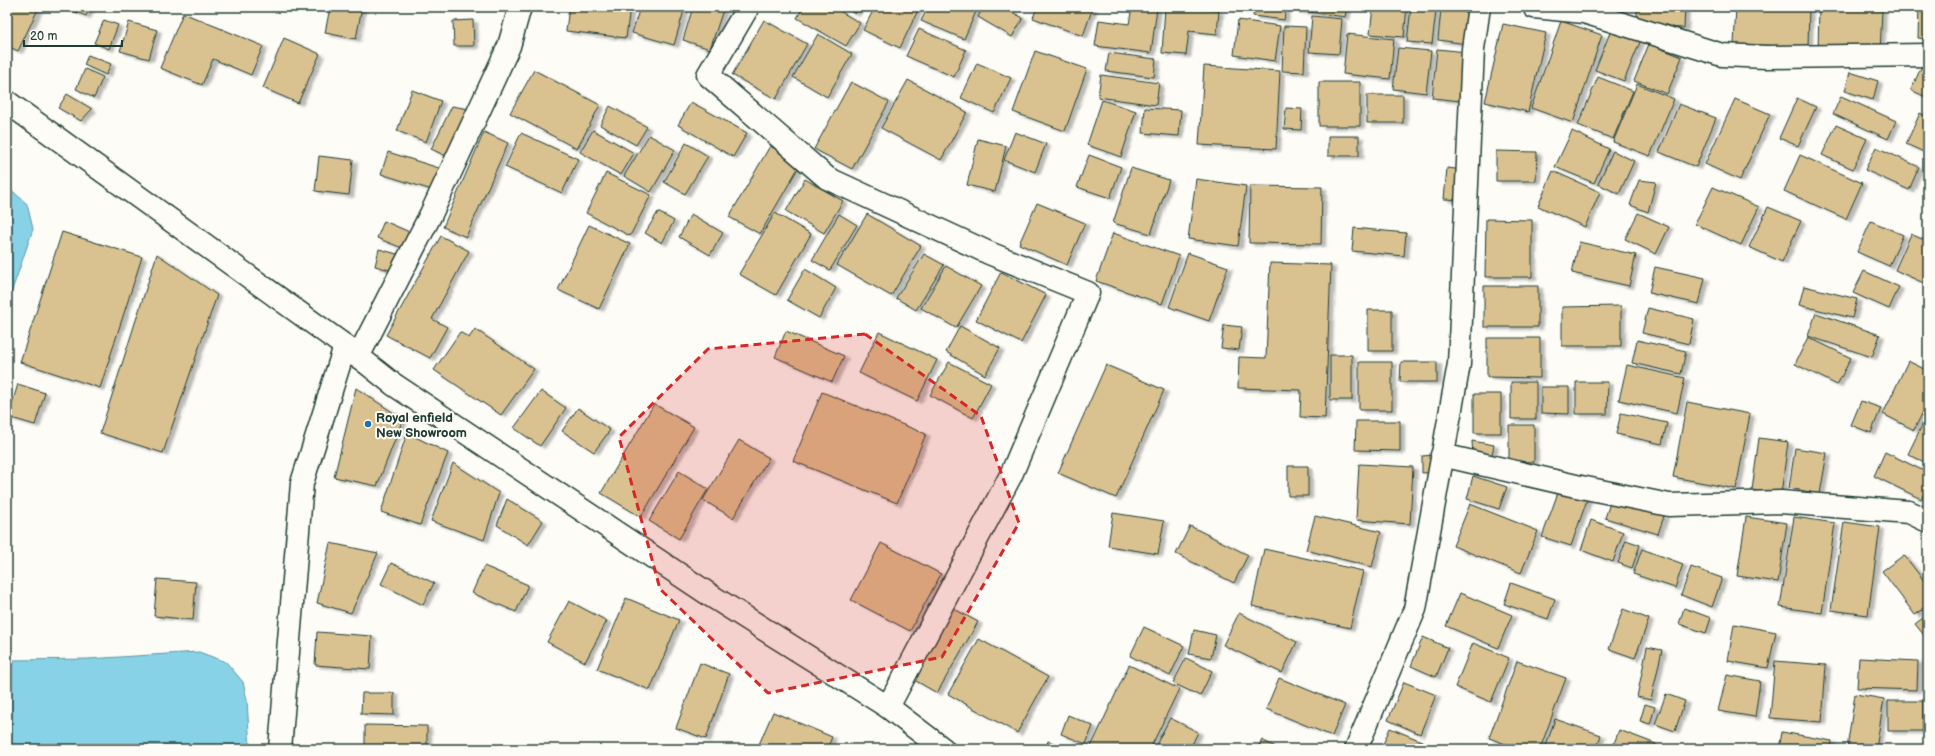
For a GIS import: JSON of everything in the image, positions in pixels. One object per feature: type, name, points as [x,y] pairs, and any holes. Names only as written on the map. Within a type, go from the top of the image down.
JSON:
[{"type":"main road","points":[[280,749],[302,483],[351,352],[430,214],[509,46],[520,7]]},
{"type":"main road","points":[[748,7],[708,75],[827,178],[989,253],[1088,293],[1011,475],[888,707]]},
{"type":"main road","points":[[1356,749],[1415,610],[1459,364],[1473,49],[1479,7]]},
{"type":"main road","points":[[1534,7],[1584,12],[1722,55],[1827,57],[1928,55]]},
{"type":"main road","points":[[7,102],[393,384],[713,597],[888,707],[943,749]]},
{"type":"main road","points":[[1442,455],[1576,486],[1669,505],[1781,502],[1909,512],[1928,521]]},
{"type":"highlighted area","points":[[865,334],[981,416],[1019,523],[942,657],[768,693],[660,589],[619,437],[708,349]]},
{"type":"water","points":[[7,186],[27,204],[33,229],[7,305]]},
{"type":"water","points":[[199,652],[226,662],[243,682],[247,700],[250,749],[7,749],[7,707],[13,660],[88,659]]},
{"type":"building","points":[[7,7],[39,7],[18,51],[7,46]]},
{"type":"building","points":[[63,7],[90,7],[86,16]]},
{"type":"building","points":[[330,7],[362,7],[356,39],[325,33]]},
{"type":"building","points":[[569,7],[630,7],[626,38],[566,31]]},
{"type":"building","points":[[640,7],[685,7],[674,45],[632,33]]},
{"type":"building","points":[[693,7],[724,7],[710,49],[683,40]]},
{"type":"building","points":[[803,7],[833,7],[860,23],[846,46],[797,18]]},
{"type":"building","points":[[843,7],[859,7],[855,14]]},
{"type":"building","points":[[875,7],[919,8],[900,48],[863,30]]},
{"type":"building","points":[[928,7],[978,7],[964,39],[921,21]]},
{"type":"building","points":[[983,7],[1003,7],[1023,18],[1012,37],[978,17]]},
{"type":"building","points":[[1037,7],[1093,7],[1083,36],[1033,18]]},
{"type":"building","points":[[1132,7],[1157,8],[1151,53],[1095,46],[1099,20],[1129,24]]},
{"type":"building","points":[[1165,7],[1219,11],[1217,34],[1189,31],[1186,55],[1162,53]]},
{"type":"building","points":[[1254,7],[1286,7],[1284,20],[1253,16]]},
{"type":"building","points":[[1294,7],[1347,7],[1345,17],[1294,10]]},
{"type":"building","points":[[1373,7],[1407,7],[1404,37],[1370,34]]},
{"type":"building","points":[[1637,7],[1685,7],[1684,28],[1637,26]]},
{"type":"building","points":[[1736,7],[1809,7],[1808,47],[1734,44]]},
{"type":"building","points":[[1819,7],[1882,10],[1880,53],[1818,51]]},
{"type":"building","points":[[1919,7],[1928,7],[1928,39],[1918,38]]},
{"type":"building","points":[[1411,8],[1436,11],[1432,44],[1407,42]]},
{"type":"building","points":[[1441,9],[1471,12],[1467,44],[1438,40]]},
{"type":"building","points":[[183,13],[263,46],[251,75],[213,59],[202,85],[160,68]]},
{"type":"building","points":[[1312,16],[1342,19],[1339,54],[1309,52]]},
{"type":"building","points":[[104,20],[118,25],[109,49],[94,43]]},
{"type":"building","points":[[473,20],[474,46],[454,46],[453,21]]},
{"type":"building","points":[[764,20],[807,44],[776,99],[732,75]]},
{"type":"building","points":[[1238,20],[1280,26],[1275,61],[1234,55]]},
{"type":"building","points":[[1561,21],[1602,35],[1573,123],[1531,108]]},
{"type":"building","points":[[129,22],[157,30],[149,59],[120,51]]},
{"type":"building","points":[[1503,24],[1546,33],[1528,112],[1485,102]]},
{"type":"building","points":[[1284,26],[1306,27],[1304,72],[1282,71]]},
{"type":"building","points":[[919,29],[966,50],[954,77],[906,56]]},
{"type":"building","points":[[1611,30],[1640,42],[1624,81],[1595,70]]},
{"type":"building","points":[[818,34],[852,54],[827,97],[793,77]]},
{"type":"building","points":[[1347,34],[1394,39],[1390,79],[1343,74]]},
{"type":"building","points":[[284,38],[320,54],[298,103],[263,88]]},
{"type":"building","points":[[1649,44],[1682,57],[1667,94],[1634,81]]},
{"type":"building","points":[[1398,48],[1431,51],[1426,93],[1393,89]]},
{"type":"building","points":[[1437,49],[1467,52],[1461,101],[1432,98]]},
{"type":"building","points":[[1035,51],[1087,69],[1065,131],[1013,112]]},
{"type":"building","points":[[1109,53],[1156,59],[1154,77],[1106,71]]},
{"type":"building","points":[[88,55],[111,64],[106,75],[84,65]]},
{"type":"building","points":[[1924,61],[1928,63],[1928,98],[1911,90]]},
{"type":"building","points":[[977,63],[1011,78],[994,113],[961,98]]},
{"type":"building","points":[[1204,66],[1280,71],[1276,149],[1199,145]]},
{"type":"building","points":[[85,69],[103,77],[94,98],[76,89]]},
{"type":"building","points":[[534,70],[600,105],[577,149],[510,113]]},
{"type":"building","points":[[1850,72],[1878,81],[1873,100],[1845,91]]},
{"type":"building","points":[[1101,75],[1159,83],[1156,105],[1098,97]]},
{"type":"building","points":[[1598,77],[1633,91],[1613,139],[1578,125]]},
{"type":"building","points":[[908,80],[967,112],[941,160],[881,128]]},
{"type":"building","points":[[851,82],[889,102],[852,169],[814,149]]},
{"type":"building","points":[[1319,82],[1360,82],[1360,126],[1319,126]]},
{"type":"building","points":[[1637,84],[1674,99],[1650,156],[1613,142]]},
{"type":"building","points":[[412,90],[441,101],[426,142],[397,131]]},
{"type":"building","points":[[67,94],[92,109],[81,121],[58,108]]},
{"type":"building","points":[[1367,95],[1403,95],[1403,123],[1367,123]]},
{"type":"building","points":[[1841,96],[1896,121],[1888,139],[1833,114]]},
{"type":"building","points":[[1797,98],[1816,107],[1798,146],[1779,138]]},
{"type":"building","points":[[1735,99],[1770,114],[1740,180],[1705,164]]},
{"type":"building","points":[[1102,100],[1136,111],[1121,157],[1087,145]]},
{"type":"building","points":[[691,102],[747,133],[733,157],[678,125]]},
{"type":"building","points":[[1679,104],[1716,118],[1696,167],[1659,152]]},
{"type":"building","points":[[452,106],[469,109],[446,156],[431,149]]},
{"type":"building","points":[[610,106],[647,127],[636,145],[600,125]]},
{"type":"building","points":[[1145,108],[1181,110],[1179,136],[1143,133]]},
{"type":"building","points":[[1286,108],[1302,109],[1301,130],[1284,129]]},
{"type":"building","points":[[1920,113],[1928,117],[1928,154],[1906,144]]},
{"type":"building","points":[[1836,125],[1867,139],[1853,169],[1822,155]]},
{"type":"building","points":[[593,130],[634,153],[621,175],[580,152]]},
{"type":"building","points":[[1572,131],[1609,149],[1594,183],[1555,167]]},
{"type":"building","points":[[484,132],[508,143],[466,237],[443,227]]},
{"type":"building","points":[[1015,132],[1046,144],[1035,172],[1004,160]]},
{"type":"building","points":[[521,133],[578,159],[562,193],[505,167]]},
{"type":"building","points":[[649,135],[675,150],[651,192],[624,176]]},
{"type":"building","points":[[1328,136],[1359,136],[1359,156],[1328,156]]},
{"type":"building","points":[[978,139],[1006,146],[995,192],[967,185]]},
{"type":"building","points":[[686,143],[708,156],[685,194],[664,182]]},
{"type":"building","points":[[770,146],[801,163],[760,234],[729,217]]},
{"type":"building","points":[[1876,147],[1919,167],[1909,190],[1865,170]]},
{"type":"building","points":[[1496,151],[1537,152],[1536,181],[1496,181]]},
{"type":"building","points":[[1613,151],[1634,161],[1619,194],[1598,184]]},
{"type":"building","points":[[388,152],[442,169],[435,191],[381,174]]},
{"type":"building","points":[[1089,155],[1121,167],[1110,198],[1077,187]]},
{"type":"building","points":[[1800,155],[1862,183],[1846,219],[1784,191]]},
{"type":"building","points":[[319,156],[353,160],[349,195],[315,191]]},
{"type":"building","points":[[1131,168],[1169,180],[1151,234],[1113,223]]},
{"type":"building","points":[[1447,168],[1464,170],[1461,200],[1444,199]]},
{"type":"building","points":[[1553,171],[1600,192],[1585,227],[1538,206]]},
{"type":"building","points":[[606,173],[651,195],[630,236],[586,213]]},
{"type":"building","points":[[805,179],[843,201],[824,233],[786,211]]},
{"type":"building","points":[[1196,179],[1246,186],[1238,246],[1188,239]]},
{"type":"building","points":[[1639,180],[1656,182],[1648,212],[1630,205]]},
{"type":"building","points":[[1250,186],[1322,187],[1321,244],[1249,243]]},
{"type":"building","points":[[1713,187],[1759,207],[1741,245],[1695,224]]},
{"type":"building","points":[[1037,203],[1085,223],[1067,265],[1019,244]]},
{"type":"building","points":[[1768,207],[1801,221],[1782,262],[1749,247]]},
{"type":"building","points":[[658,212],[674,221],[662,243],[645,233]]},
{"type":"building","points":[[775,213],[811,234],[776,295],[739,274]]},
{"type":"building","points":[[1638,213],[1669,227],[1656,254],[1625,239]]},
{"type":"building","points":[[691,214],[723,233],[710,255],[679,237]]},
{"type":"building","points":[[839,214],[857,225],[830,270],[812,260]]},
{"type":"building","points":[[867,214],[921,246],[891,296],[837,265]]},
{"type":"building","points":[[1486,219],[1532,220],[1532,277],[1485,277]]},
{"type":"building","points":[[384,221],[414,234],[407,250],[377,238]]},
{"type":"building","points":[[1871,221],[1903,235],[1889,266],[1857,252]]},
{"type":"building","points":[[589,225],[630,244],[599,309],[558,290]]},
{"type":"building","points":[[1354,228],[1406,233],[1404,256],[1352,251]]},
{"type":"building","points":[[62,232],[142,257],[100,388],[20,362]]},
{"type":"building","points":[[1113,233],[1179,256],[1162,304],[1096,281]]},
{"type":"building","points":[[1911,234],[1928,242],[1928,285],[1895,270]]},
{"type":"building","points":[[441,236],[469,251],[432,319],[447,327],[430,358],[386,335]]},
{"type":"building","points":[[1579,242],[1636,255],[1629,286],[1572,273]]},
{"type":"building","points":[[379,249],[404,256],[400,273],[375,266]]},
{"type":"building","points":[[1188,253],[1228,267],[1209,321],[1169,307]]},
{"type":"building","points":[[157,254],[217,295],[163,453],[100,433]]},
{"type":"building","points":[[924,254],[944,265],[916,310],[896,298]]},
{"type":"building","points":[[1270,263],[1331,265],[1325,418],[1300,417],[1301,390],[1238,388],[1239,357],[1266,358]]},
{"type":"building","points":[[946,266],[981,286],[956,328],[921,308]]},
{"type":"building","points":[[1655,267],[1705,278],[1699,304],[1649,293]]},
{"type":"building","points":[[805,269],[836,288],[819,318],[787,300]]},
{"type":"building","points":[[1864,271],[1899,287],[1889,309],[1853,293]]},
{"type":"building","points":[[1001,272],[1046,295],[1021,343],[976,320]]},
{"type":"building","points":[[1484,286],[1538,286],[1538,327],[1484,327]]},
{"type":"building","points":[[1804,286],[1857,299],[1852,318],[1799,305]]},
{"type":"building","points":[[1621,306],[1621,346],[1562,346],[1562,307]]},
{"type":"building","points":[[1648,308],[1694,319],[1689,344],[1642,333]]},
{"type":"building","points":[[1368,310],[1392,310],[1392,351],[1368,351]]},
{"type":"building","points":[[1816,313],[1880,335],[1872,357],[1808,336]]},
{"type":"building","points":[[1224,325],[1242,327],[1239,350],[1221,348]]},
{"type":"building","points":[[960,326],[1000,348],[985,375],[946,352]]},
{"type":"building","points":[[475,329],[534,369],[501,415],[434,370],[460,332],[469,338]]},
{"type":"building","points":[[786,331],[844,356],[832,382],[775,357]]},
{"type":"building","points":[[879,332],[937,360],[917,401],[859,373]]},
{"type":"building","points":[[1808,337],[1851,358],[1837,385],[1795,364]]},
{"type":"building","points":[[1487,338],[1540,338],[1540,378],[1487,377]]},
{"type":"building","points":[[1637,340],[1686,351],[1681,374],[1632,363]]},
{"type":"building","points":[[1330,355],[1352,355],[1352,400],[1330,400]]},
{"type":"building","points":[[1908,361],[1928,371],[1928,402],[1914,430],[1883,414]]},
{"type":"building","points":[[949,362],[991,384],[973,418],[930,395]]},
{"type":"building","points":[[1359,362],[1392,362],[1392,410],[1359,410]]},
{"type":"building","points":[[1401,362],[1437,362],[1437,382],[1400,382]]},
{"type":"building","points":[[1106,365],[1164,390],[1116,498],[1058,473]]},
{"type":"building","points":[[1627,365],[1685,378],[1677,413],[1619,400]]},
{"type":"building","points":[[1511,382],[1536,382],[1536,419],[1511,419]]},
{"type":"building","points":[[1576,382],[1608,382],[1607,414],[1576,414]]},
{"type":"building","points":[[18,384],[45,393],[35,425],[8,417]]},
{"type":"building","points":[[1541,387],[1569,387],[1569,414],[1541,413]]},
{"type":"building","points":[[356,388],[403,419],[377,486],[334,477]]},
{"type":"building","points":[[541,391],[566,408],[540,446],[514,428]]},
{"type":"building","points":[[822,392],[926,434],[897,503],[793,461]]},
{"type":"building","points":[[1474,394],[1501,394],[1501,433],[1474,433]]},
{"type":"building","points":[[1861,401],[1881,408],[1871,433],[1851,425]]},
{"type":"building","points":[[1687,402],[1750,414],[1736,489],[1673,477]]},
{"type":"building","points":[[654,404],[694,427],[641,517],[601,493]]},
{"type":"building","points":[[578,408],[610,430],[594,452],[562,431]]},
{"type":"building","points":[[1621,413],[1667,423],[1662,444],[1616,434]]},
{"type":"building","points":[[1928,413],[1928,464],[1908,454]]},
{"type":"building","points":[[1356,421],[1400,421],[1400,451],[1355,450]]},
{"type":"building","points":[[1509,425],[1534,425],[1534,462],[1509,461]]},
{"type":"building","points":[[407,433],[448,453],[420,525],[381,512]]},
{"type":"building","points":[[1759,438],[1788,442],[1781,494],[1752,490]]},
{"type":"building","points":[[739,440],[769,458],[733,518],[703,500]]},
{"type":"building","points":[[1472,441],[1494,445],[1491,459],[1473,456]]},
{"type":"building","points":[[1795,448],[1827,453],[1820,494],[1789,488]]},
{"type":"building","points":[[1885,452],[1928,473],[1928,486],[1921,499],[1874,476]]},
{"type":"building","points":[[1434,455],[1434,472],[1422,473],[1422,456]]},
{"type":"building","points":[[453,463],[499,493],[484,540],[431,521]]},
{"type":"building","points":[[1359,464],[1413,467],[1410,524],[1356,520]]},
{"type":"building","points":[[1288,466],[1308,466],[1308,496],[1288,496]]},
{"type":"building","points":[[679,471],[708,489],[679,539],[649,521]]},
{"type":"building","points":[[1473,476],[1507,487],[1499,509],[1467,499]]},
{"type":"building","points":[[1560,487],[1588,497],[1571,546],[1542,537]]},
{"type":"building","points":[[507,499],[543,521],[528,545],[497,525]]},
{"type":"building","points":[[1611,500],[1664,516],[1658,534],[1605,518]]},
{"type":"building","points":[[1470,504],[1538,531],[1521,573],[1453,546]]},
{"type":"building","points":[[1113,513],[1164,521],[1158,554],[1108,546]]},
{"type":"building","points":[[1315,516],[1381,532],[1372,567],[1306,550]]},
{"type":"building","points":[[1746,517],[1787,523],[1778,582],[1737,576]]},
{"type":"building","points":[[1794,517],[1835,523],[1822,613],[1780,607]]},
{"type":"building","points":[[1591,520],[1623,532],[1613,562],[1581,550]]},
{"type":"building","points":[[1844,522],[1880,527],[1868,615],[1831,610]]},
{"type":"building","points":[[1190,526],[1248,555],[1234,583],[1176,554]]},
{"type":"building","points":[[1626,540],[1640,545],[1632,568],[1618,563]]},
{"type":"building","points":[[330,543],[378,553],[351,613],[317,603]]},
{"type":"building","points":[[881,543],[941,574],[910,631],[851,600]]},
{"type":"building","points":[[1264,549],[1363,571],[1350,628],[1252,606]]},
{"type":"building","points":[[1642,549],[1683,564],[1675,588],[1633,574]]},
{"type":"building","points":[[1904,555],[1928,586],[1928,606],[1915,615],[1882,571]]},
{"type":"building","points":[[391,563],[434,583],[423,605],[381,584]]},
{"type":"building","points":[[484,566],[528,585],[516,612],[472,593]]},
{"type":"building","points":[[1691,567],[1722,578],[1712,607],[1681,595]]},
{"type":"building","points":[[157,579],[196,582],[193,620],[154,616]]},
{"type":"building","points":[[1511,583],[1555,599],[1548,619],[1504,604]]},
{"type":"building","points":[[1460,593],[1512,615],[1498,648],[1446,626]]},
{"type":"building","points":[[626,598],[679,620],[650,690],[597,669]]},
{"type":"building","points":[[569,601],[607,621],[585,662],[547,642]]},
{"type":"building","points":[[949,606],[978,622],[937,693],[909,677]]},
{"type":"building","points":[[1684,608],[1711,618],[1706,633],[1679,624]]},
{"type":"building","points":[[1623,609],[1649,619],[1635,658],[1609,649]]},
{"type":"building","points":[[1239,613],[1297,642],[1282,673],[1223,645]]},
{"type":"building","points":[[1928,614],[1928,640],[1915,624]]},
{"type":"building","points":[[1734,624],[1776,632],[1768,668],[1728,661]]},
{"type":"building","points":[[1144,627],[1184,646],[1170,676],[1130,656]]},
{"type":"building","points":[[1194,630],[1216,635],[1211,658],[1189,654]]},
{"type":"building","points":[[317,632],[372,636],[370,669],[315,665]]},
{"type":"building","points":[[1423,637],[1448,648],[1436,677],[1411,666]]},
{"type":"building","points":[[979,639],[1048,677],[1017,733],[948,694]]},
{"type":"building","points":[[1473,643],[1509,658],[1491,702],[1455,687]]},
{"type":"building","points":[[1647,647],[1662,650],[1651,700],[1637,697]]},
{"type":"building","points":[[1186,658],[1212,671],[1200,696],[1173,683]]},
{"type":"building","points":[[1859,658],[1918,661],[1917,690],[1857,688]]},
{"type":"building","points":[[1517,661],[1566,678],[1540,749],[1519,749],[1489,738]]},
{"type":"building","points":[[1775,661],[1826,665],[1822,722],[1770,718]]},
{"type":"building","points":[[700,663],[729,674],[706,739],[676,728]]},
{"type":"building","points":[[1129,665],[1179,689],[1150,749],[1090,749]]},
{"type":"building","points":[[1727,675],[1760,681],[1755,717],[1718,711]]},
{"type":"building","points":[[1279,678],[1345,705],[1332,736],[1266,709]]},
{"type":"building","points":[[1404,682],[1436,695],[1420,734],[1388,720]]},
{"type":"building","points":[[362,693],[394,693],[394,715],[361,714]]},
{"type":"building","points":[[1666,694],[1685,701],[1675,731],[1655,724]]},
{"type":"building","points":[[1855,694],[1884,699],[1876,749],[1847,749]]},
{"type":"building","points":[[1888,701],[1923,701],[1923,731],[1888,731]]},
{"type":"building","points":[[1645,704],[1655,707],[1650,724],[1640,721]]},
{"type":"building","points":[[773,712],[832,737],[827,749],[757,749]]},
{"type":"building","points":[[1068,715],[1093,726],[1086,744],[1061,734]]},
{"type":"building","points":[[1170,718],[1198,732],[1190,749],[1154,749]]},
{"type":"building","points":[[1555,719],[1601,735],[1596,749],[1545,749]]},
{"type":"building","points":[[365,725],[427,726],[427,749],[365,749]]},
{"type":"building","points":[[1390,728],[1431,745],[1430,749],[1381,749]]},
{"type":"building","points":[[1619,730],[1656,744],[1654,749],[1612,749]]},
{"type":"building","points":[[1782,732],[1832,741],[1831,749],[1779,749]]},
{"type":"building","points":[[1262,740],[1279,749],[1257,749]]},
{"type":"building","points":[[1048,741],[1069,749],[1045,749]]},
{"type":"building","points":[[1457,745],[1470,749],[1455,749]]},
{"type":"place","name":"Royal enfield New Showroom","points":[[368,424]]}]
